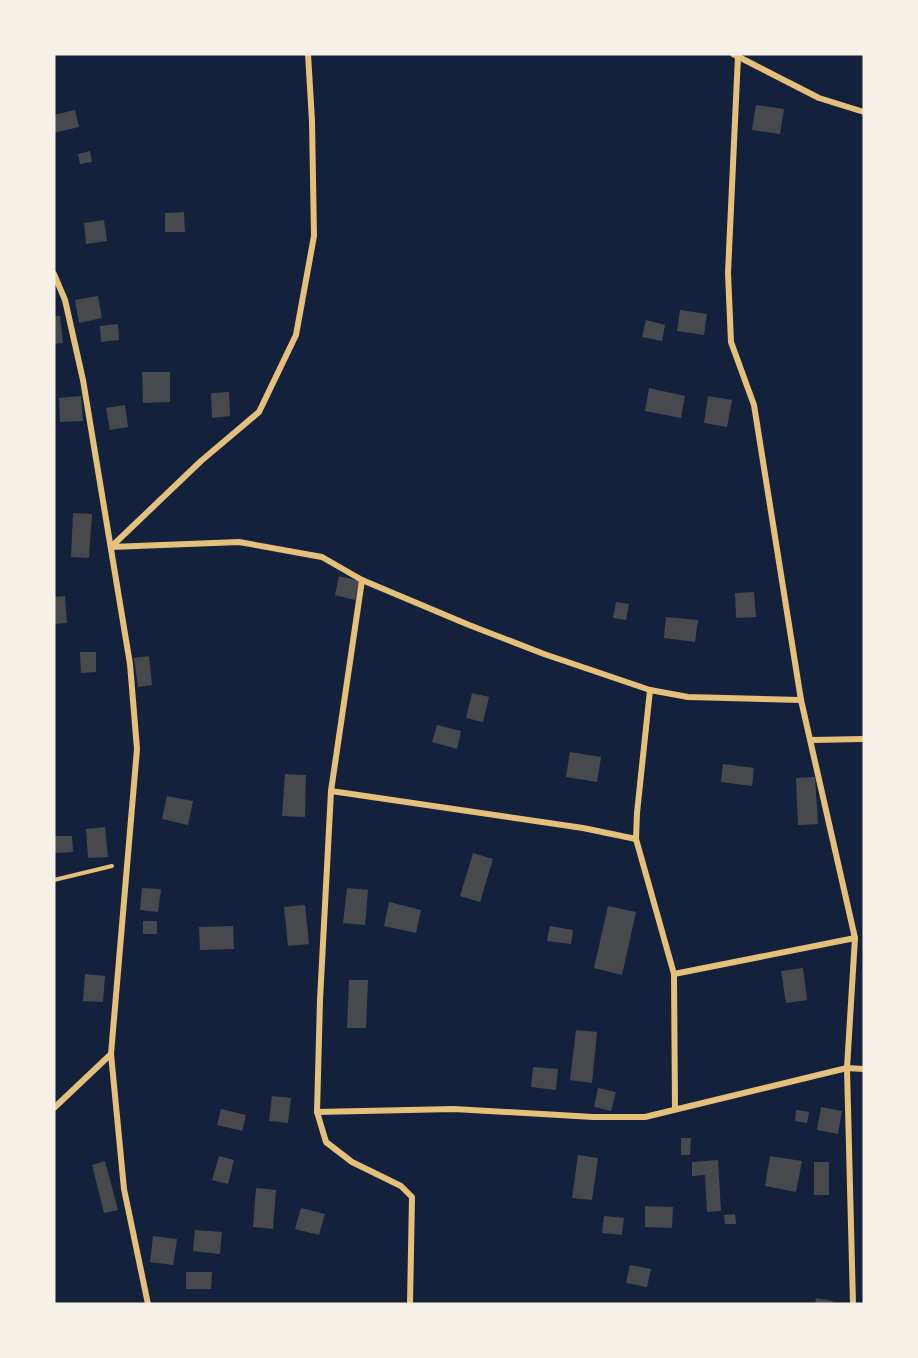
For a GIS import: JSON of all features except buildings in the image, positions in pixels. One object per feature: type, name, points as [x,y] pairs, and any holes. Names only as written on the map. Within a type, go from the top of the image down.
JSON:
[{"type":"street","points":[[111,547],[201,461],[260,412],[296,334],[314,236],[308,54]]},
{"type":"street","points":[[853,1304],[847,1068],[855,938],[801,700],[754,405],[730,342],[728,273],[736,55],[819,98],[864,112]]},
{"type":"street","points":[[54,274],[65,300],[84,380],[130,664],[137,749],[111,1054],[124,1189],[147,1304]]},
{"type":"street","points":[[111,547],[239,542],[322,557],[362,580],[544,654],[650,690],[688,697],[801,700]]},
{"type":"street","points":[[362,580],[331,791],[320,1000],[317,1112],[326,1142],[352,1162],[401,1186],[412,1197],[410,1304]]},
{"type":"street","points":[[650,690],[636,839],[674,974],[675,1109]]},
{"type":"street","points":[[811,740],[864,739]]},
{"type":"street","points":[[331,791],[582,828],[636,839]]},
{"type":"street","points":[[674,974],[855,938]]},
{"type":"street","points":[[54,1108],[111,1054]]},
{"type":"street","points":[[317,1112],[454,1109],[645,1117],[847,1068],[864,1069]]},
{"type":"path","points":[[54,880],[127,862]]}]
